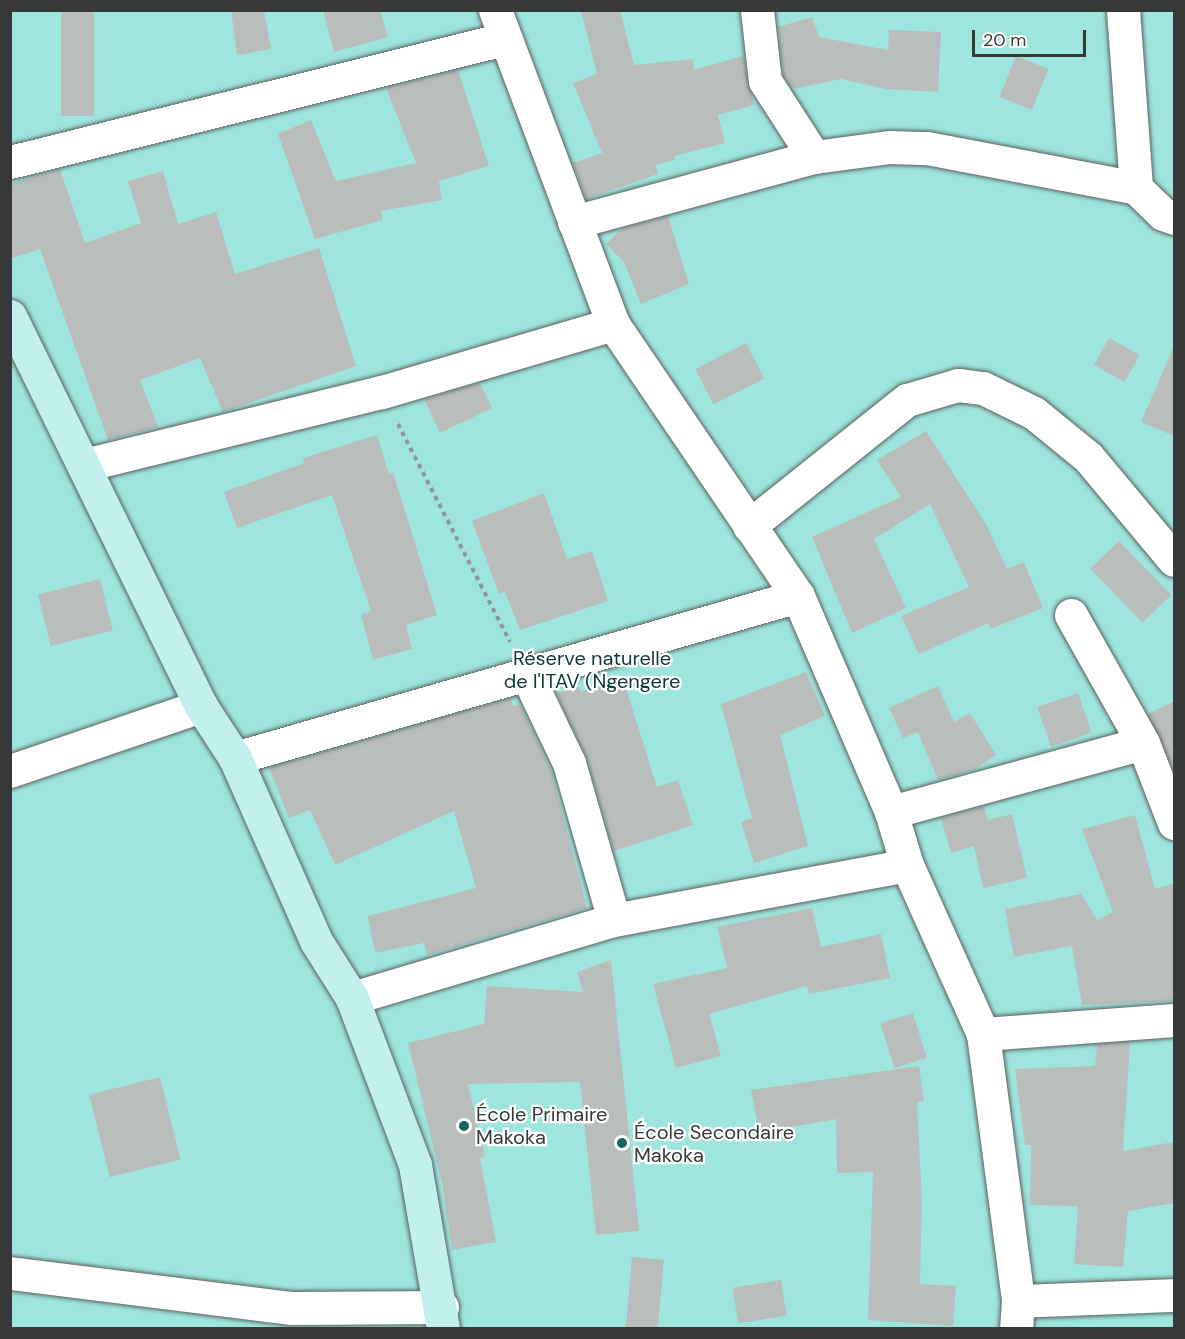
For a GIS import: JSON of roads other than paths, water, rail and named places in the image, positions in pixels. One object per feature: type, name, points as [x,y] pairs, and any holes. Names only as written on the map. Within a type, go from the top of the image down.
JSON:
[{"type":"street","points":[[757,10],[765,81],[814,157]]},
{"type":"street","points":[[1123,10],[1136,188]]},
{"type":"street","points":[[10,162],[499,25],[613,324],[798,596],[891,812],[907,865],[983,1034],[1017,1315],[1174,1295]]},
{"type":"street","points":[[574,222],[814,157],[890,147],[927,148],[1136,188],[1163,214],[1174,218]]},
{"type":"street","points":[[10,316],[201,706],[234,758],[316,941],[352,998],[415,1165],[442,1318],[292,1308],[10,1273]]},
{"type":"street","points":[[84,465],[381,392],[613,324]]},
{"type":"street","points":[[749,526],[907,400],[958,385],[983,388],[1034,413],[1088,457],[1174,560]]},
{"type":"street","points":[[234,758],[798,596]]},
{"type":"street","points":[[1071,615],[1143,743],[1174,823]]},
{"type":"street","points":[[527,675],[568,763],[614,920]]},
{"type":"street","points":[[10,771],[201,706]]},
{"type":"street","points":[[891,812],[1143,743]]},
{"type":"street","points":[[352,998],[614,920],[907,865]]},
{"type":"street","points":[[983,1034],[1174,1020]]},
{"type":"place","name":"École Primaire Makoka","points":[[464,1126]]},
{"type":"place","name":"École Secondaire Makoka","points":[[622,1143]]},
{"type":"park label","name":"Réserve naturelle de l'ITAV (Ngengere","points":[[592,670]]}]
